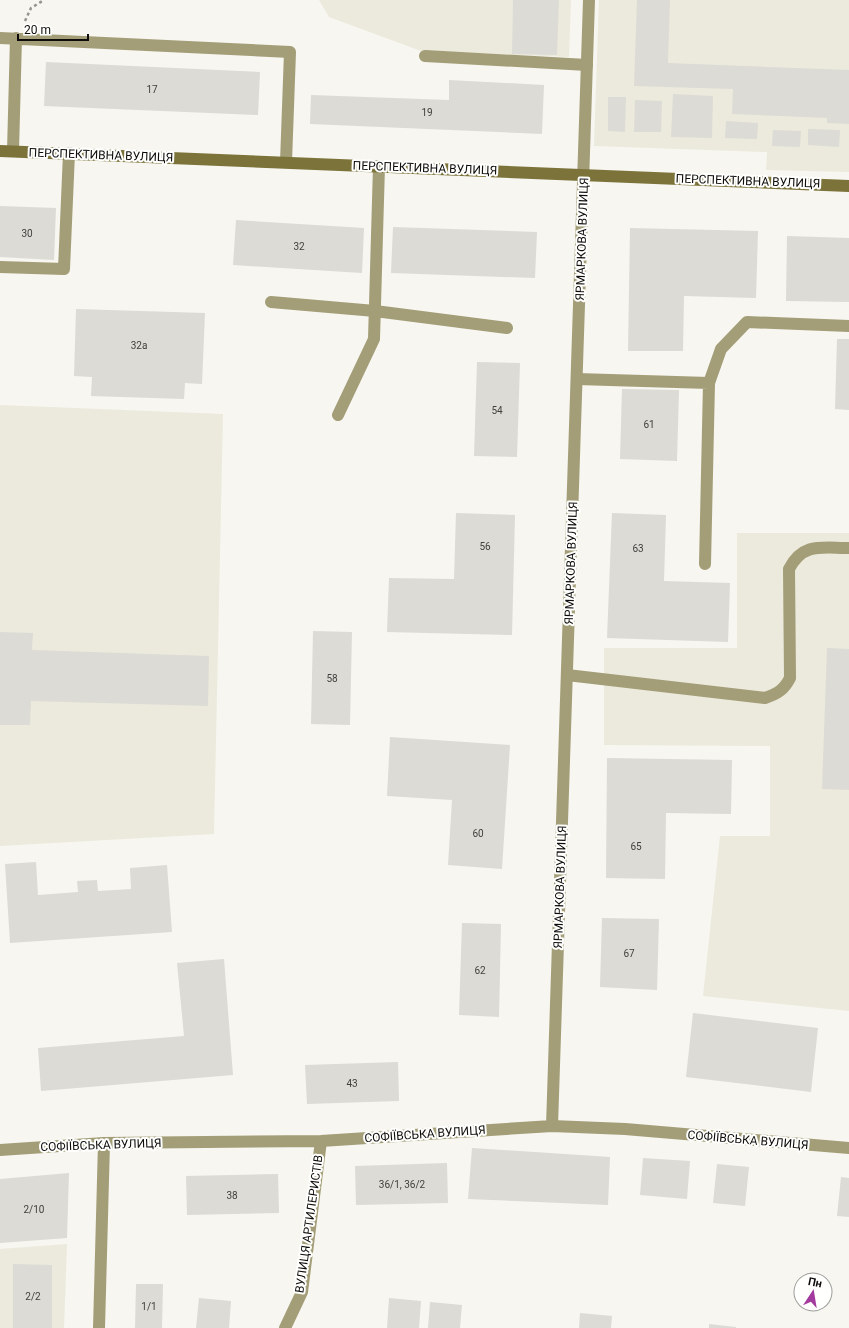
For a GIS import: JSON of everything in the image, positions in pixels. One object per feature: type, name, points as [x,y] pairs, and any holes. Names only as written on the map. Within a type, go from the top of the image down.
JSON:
[{"type":"street","name":"ЯРМАРКОВА ВУЛИЦЯ","points":[[552,1126],[590,0]]},
{"type":"street","points":[[0,38],[290,52],[286,162]]},
{"type":"street","points":[[13,151],[16,38]]},
{"type":"street","points":[[425,56],[587,65]]},
{"type":"street","name":"ПЕРСПЕКТИВНА ВУЛИЦЯ","points":[[0,151],[849,186]]},
{"type":"street","points":[[0,266],[64,270],[69,154]]},
{"type":"street","points":[[338,414],[374,339],[379,166]]},
{"type":"street","points":[[271,302],[375,311],[507,328]]},
{"type":"street","points":[[705,564],[709,383],[721,349],[747,322],[849,326]]},
{"type":"street","points":[[577,379],[709,383]]},
{"type":"street","points":[[567,675],[766,698],[777,694],[786,687],[790,678],[789,569],[794,560],[810,548],[849,548]]},
{"type":"street","name":"СОФІЇВСЬКА ВУЛИЦЯ","points":[[0,1150],[104,1143],[321,1140],[552,1126],[625,1129],[849,1148]]},
{"type":"street","name":"ВУЛИЦЯ АРТИЛЕРИСТІВ","points":[[285,1328],[302,1292],[321,1140]]},
{"type":"street","points":[[99,1328],[104,1143]]},
{"type":"path","points":[[16,38],[31,8],[44,0]]},
{"type":"shaded area","points":[[319,0],[571,0],[569,57],[421,51],[329,17]]},
{"type":"shaded area","points":[[599,0],[849,0],[849,172],[766,170],[767,152],[594,146]]},
{"type":"shaded area","points":[[0,405],[223,414],[214,834],[0,846]]},
{"type":"shaded area","points":[[737,533],[849,533],[849,1011],[703,996],[720,836],[770,836],[770,746],[604,745],[604,648],[737,648]]},
{"type":"shaded area","points":[[67,1244],[64,1328],[0,1328],[0,1249]]},
{"type":"building","points":[[513,0],[559,0],[557,55],[512,54]]},
{"type":"building","points":[[637,0],[670,0],[668,63],[849,70],[849,124],[827,123],[827,118],[732,114],[733,89],[634,86]]},
{"type":"building","points":[[46,62],[260,72],[258,115],[44,106]]},
{"type":"building","points":[[449,80],[544,85],[542,134],[310,124],[311,95],[449,100]]},
{"type":"building","points":[[673,94],[713,96],[712,138],[671,137]]},
{"type":"building","points":[[608,97],[626,97],[625,132],[608,131]]},
{"type":"building","points":[[635,100],[662,101],[661,132],[634,132]]},
{"type":"building","points":[[726,121],[758,123],[757,139],[725,138]]},
{"type":"building","points":[[808,129],[840,130],[839,147],[808,145]]},
{"type":"building","points":[[773,130],[801,131],[800,147],[772,146]]},
{"type":"building","points":[[0,206],[56,208],[54,260],[0,257]]},
{"type":"building","points":[[236,220],[364,228],[362,273],[233,265]]},
{"type":"building","points":[[393,227],[537,232],[535,278],[391,273]]},
{"type":"building","points":[[630,228],[758,231],[756,298],[684,296],[683,351],[628,351]]},
{"type":"building","points":[[787,236],[849,238],[849,302],[786,301]]},
{"type":"building","points":[[76,309],[205,313],[202,384],[185,383],[184,399],[91,396],[92,377],[74,376]]},
{"type":"building","points":[[837,339],[849,339],[849,410],[835,409]]},
{"type":"building","points":[[477,362],[520,363],[517,457],[474,456]]},
{"type":"building","points":[[622,389],[679,390],[677,461],[620,459]]},
{"type":"building","points":[[456,513],[515,515],[512,635],[387,632],[389,578],[454,579]]},
{"type":"building","points":[[612,513],[666,515],[664,581],[730,583],[728,642],[607,638]]},
{"type":"building","points":[[313,631],[352,632],[350,725],[311,724]]},
{"type":"building","points":[[0,632],[33,633],[32,650],[209,656],[208,706],[31,701],[30,725],[0,725]]},
{"type":"building","points":[[827,648],[849,649],[849,790],[822,789]]},
{"type":"building","points":[[390,737],[510,745],[502,869],[448,865],[452,800],[387,796]]},
{"type":"building","points":[[607,758],[732,760],[731,814],[666,813],[665,879],[606,878]]},
{"type":"building","points":[[36,862],[38,895],[78,892],[77,881],[97,880],[98,891],[131,889],[130,868],[167,865],[172,932],[10,943],[5,864]]},
{"type":"building","points":[[602,918],[659,919],[657,990],[600,987]]},
{"type":"building","points":[[462,923],[501,924],[499,1017],[459,1015]]},
{"type":"building","points":[[224,959],[233,1075],[41,1091],[38,1048],[184,1036],[177,963]]},
{"type":"building","points":[[693,1013],[818,1028],[811,1092],[686,1077]]},
{"type":"building","points":[[398,1062],[399,1101],[307,1104],[305,1065]]},
{"type":"building","points":[[472,1148],[610,1157],[608,1205],[468,1199]]},
{"type":"building","points":[[643,1158],[690,1161],[687,1199],[640,1195]]},
{"type":"building","points":[[447,1163],[448,1203],[356,1205],[355,1166]]},
{"type":"building","points":[[717,1164],[749,1167],[745,1206],[713,1203]]},
{"type":"building","points":[[69,1173],[67,1238],[0,1243],[0,1179]]},
{"type":"building","points":[[278,1174],[279,1213],[187,1215],[186,1176]]},
{"type":"building","points":[[841,1177],[849,1178],[849,1217],[837,1216]]},
{"type":"building","points":[[13,1264],[52,1265],[52,1328],[13,1328]]},
{"type":"building","points":[[136,1284],[163,1284],[162,1328],[135,1328]]},
{"type":"building","points":[[199,1298],[231,1301],[229,1328],[196,1328]]},
{"type":"building","points":[[389,1298],[421,1301],[419,1328],[387,1328]]},
{"type":"building","points":[[430,1302],[462,1305],[460,1328],[428,1328]]},
{"type":"building","points":[[580,1313],[612,1316],[611,1328],[579,1328]]},
{"type":"building","points":[[709,1324],[736,1327],[736,1328],[709,1328]]}]
